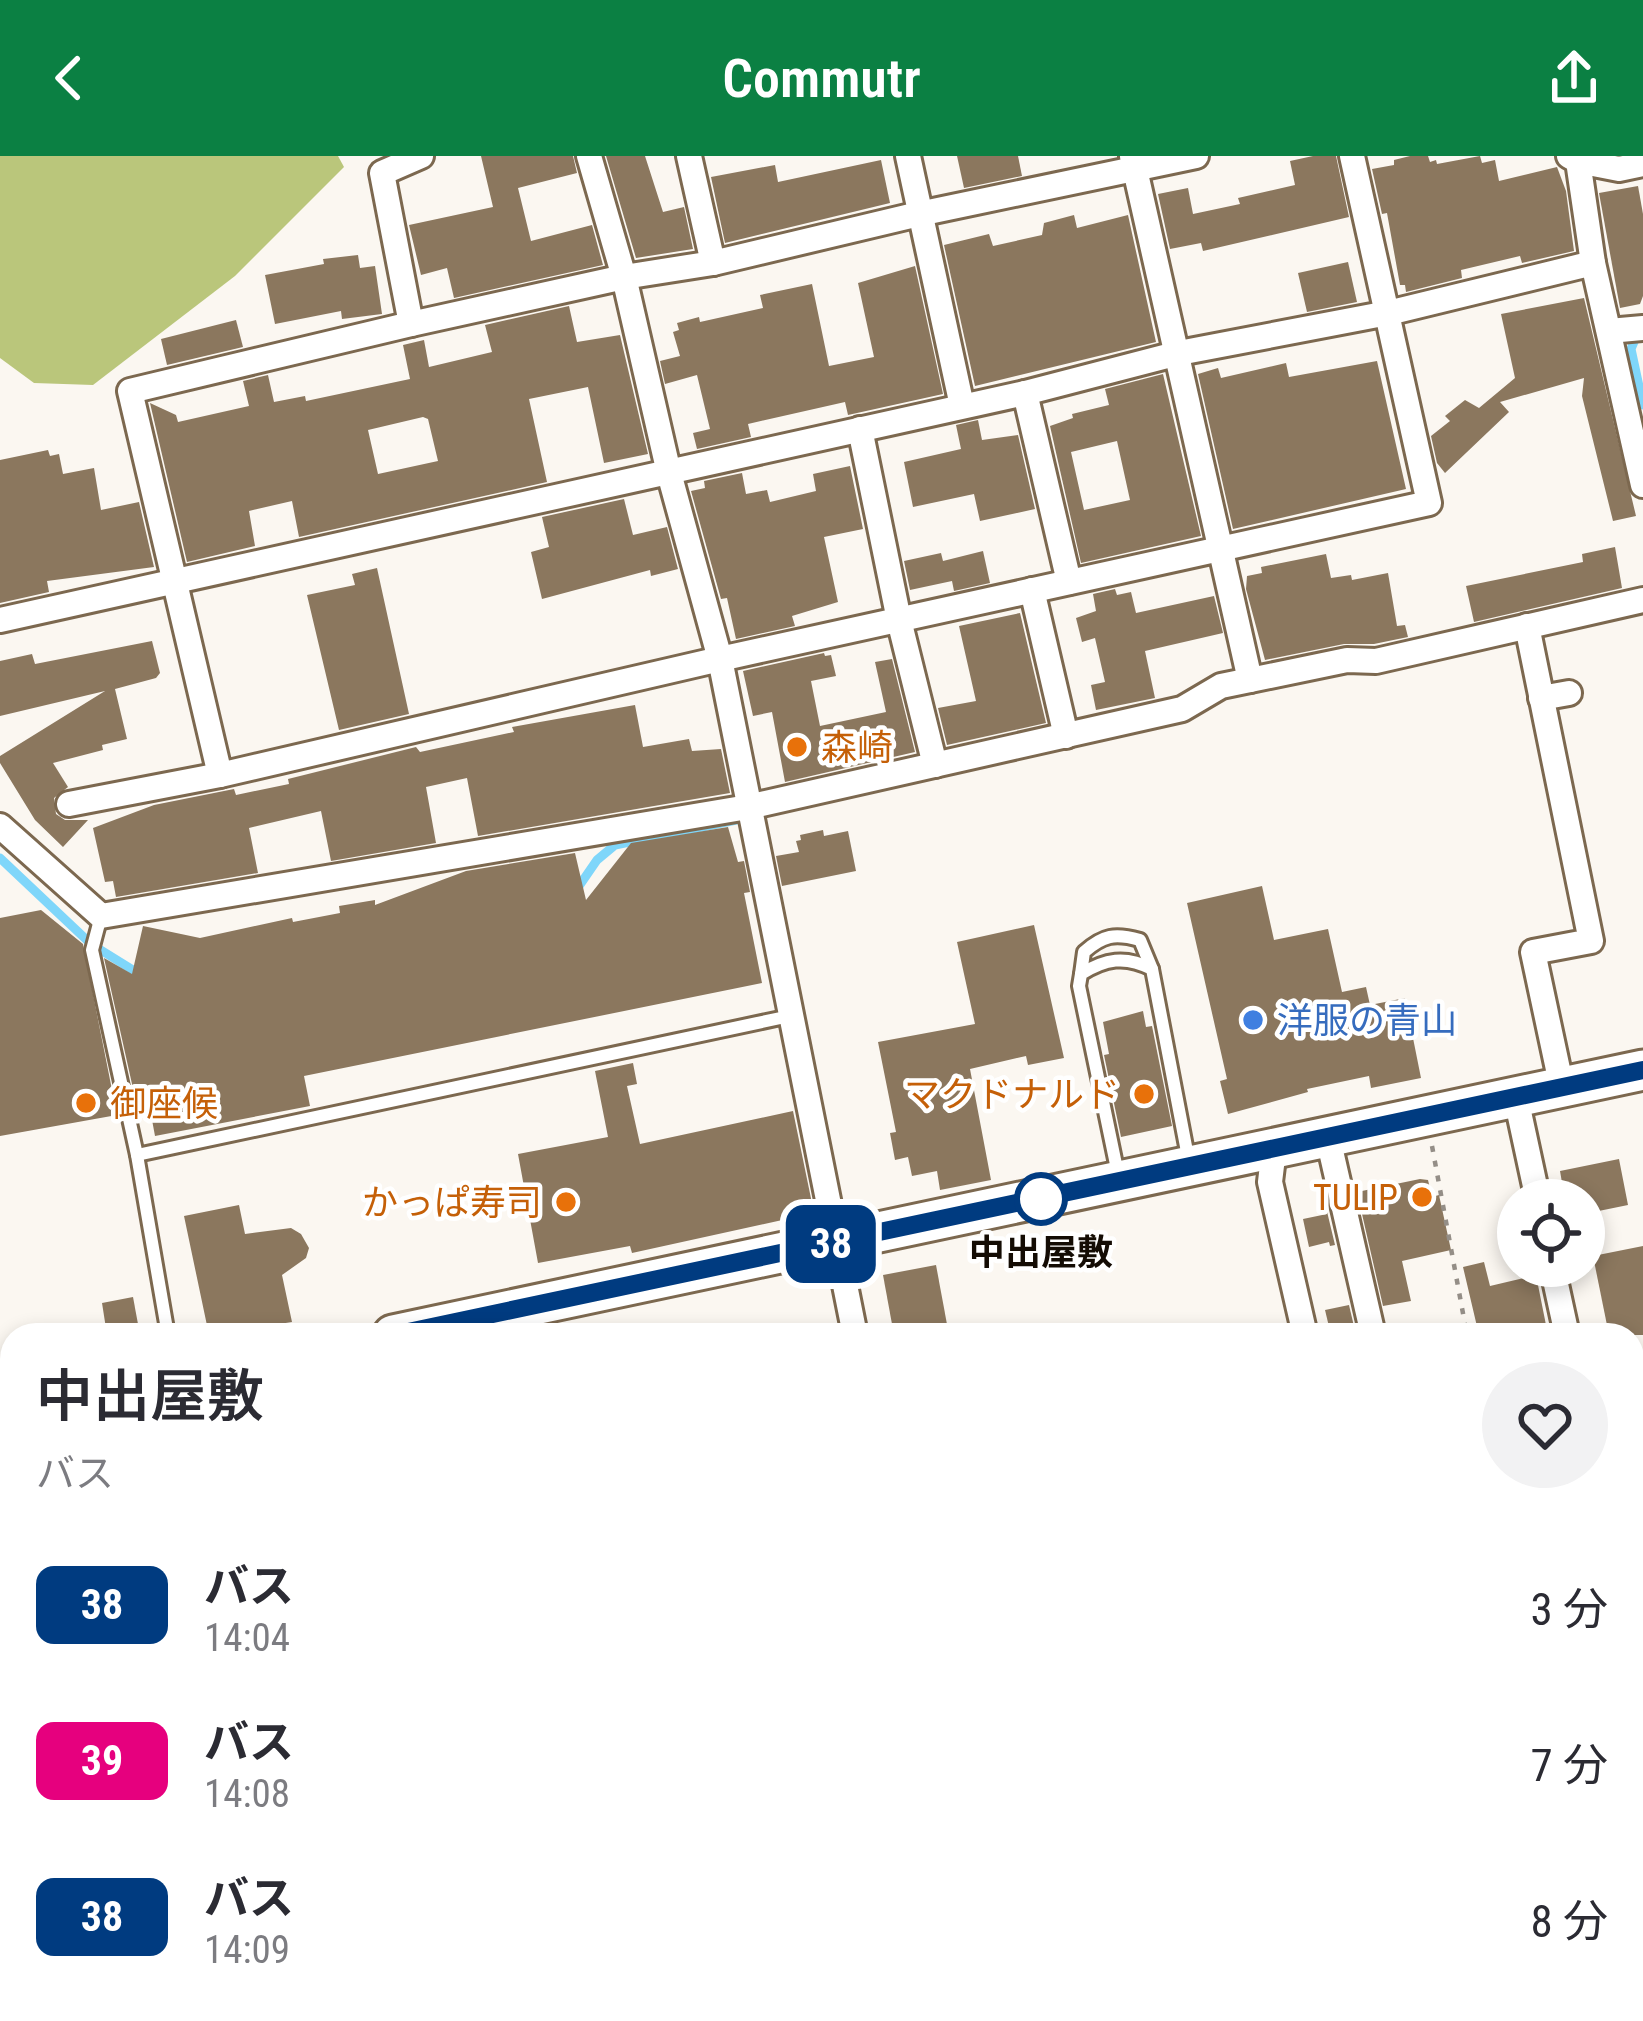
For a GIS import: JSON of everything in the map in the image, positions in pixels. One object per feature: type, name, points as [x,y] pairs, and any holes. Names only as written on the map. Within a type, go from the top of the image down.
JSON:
[{"type":"highway","points":[[450,1323],[1643,1070]]},
{"type":"street","points":[[411,324],[377,164],[422,156]]},
{"type":"street","points":[[589,156],[720,659],[853,1323]]},
{"type":"street","points":[[688,156],[712,263]]},
{"type":"street","points":[[908,156],[962,406]]},
{"type":"street","points":[[220,775],[130,391],[623,277],[712,263],[1134,162],[1196,156]]},
{"type":"street","points":[[68,804],[220,775],[1429,503],[1352,156]]},
{"type":"street","points":[[1643,164],[1619,169],[1573,159],[1643,485]]},
{"type":"street","points":[[1134,162],[1250,680]]},
{"type":"street","points":[[0,620],[1025,393],[1179,353],[1388,313],[1593,263]]},
{"type":"street","points":[[1609,332],[1643,328]]},
{"type":"street","points":[[1025,393],[1069,582]]},
{"type":"street","points":[[860,429],[935,765]]},
{"type":"street","points":[[1032,590],[1066,736]]},
{"type":"street","points":[[0,826],[101,916],[748,807],[1182,709],[1220,686],[1347,660],[1376,661],[1528,635],[1643,600]]},
{"type":"street","points":[[1528,635],[1591,941],[1533,952],[1562,1088]]},
{"type":"street","points":[[1541,698],[1569,693]]},
{"type":"street","points":[[1516,1098],[1533,1179]]},
{"type":"street","points":[[1328,1138],[1370,1323]]},
{"type":"street","points":[[1274,1149],[1270,1182],[1302,1323]]},
{"type":"street","points":[[1557,1287],[1564,1323]]},
{"type":"lane","points":[[101,916],[92,950],[137,1155],[166,1323]]},
{"type":"lane","points":[[1120,1181],[1079,986],[1084,952],[1100,938],[1120,934],[1140,940],[1152,969],[1190,1166]]},
{"type":"lane","points":[[1081,974],[1098,963],[1119,959],[1152,969]]},
{"type":"lane","points":[[137,1155],[790,1016]]},
{"type":"path","points":[[1426,1117],[1465,1323]]},
{"type":"green space","points":[[0,156],[338,156],[344,167],[235,276],[93,385],[34,383],[0,358]]},
{"type":"building","points":[[481,156],[573,156],[577,173],[518,188],[531,241],[592,225],[603,265],[454,298],[447,268],[421,275],[409,225],[493,207]]},
{"type":"building","points":[[606,156],[645,156],[663,212],[684,207],[693,249],[636,258]]},
{"type":"building","points":[[957,156],[1018,156],[1022,176],[964,188]]},
{"type":"building","points":[[1336,156],[1349,217],[1203,251],[1201,243],[1170,249],[1158,194],[1188,188],[1193,214],[1240,204],[1238,198],[1295,185],[1290,161]]},
{"type":"building","points":[[1410,156],[1428,156],[1437,164],[1480,156],[1482,163],[1495,160],[1499,181],[1557,167],[1566,191],[1574,251],[1522,263],[1520,256],[1461,270],[1462,278],[1406,292],[1405,285],[1400,285],[1387,213],[1382,214],[1372,169]]},
{"type":"building","points":[[881,160],[890,203],[725,243],[711,177],[775,165],[778,182]]},
{"type":"building","points":[[1638,186],[1643,214],[1643,296],[1640,304],[1620,308],[1599,193]]},
{"type":"building","points":[[1074,215],[1077,228],[1128,215],[1156,342],[975,386],[944,245],[989,234],[993,246],[1042,235],[1044,223]]},
{"type":"building","points":[[358,255],[360,268],[375,266],[382,314],[342,319],[341,311],[275,324],[265,275]]},
{"type":"building","points":[[1348,262],[1357,302],[1307,312],[1298,273]]},
{"type":"building","points":[[915,266],[943,394],[848,415],[845,402],[748,424],[751,437],[697,449],[693,433],[710,429],[697,375],[665,384],[660,361],[680,356],[673,332],[679,330],[677,323],[763,308],[760,295],[812,284],[829,366],[874,357],[858,283]]},
{"type":"building","points":[[1584,298],[1636,516],[1613,521],[1582,396],[1584,378],[1500,402],[1509,412],[1445,473],[1437,463],[1431,436],[1465,400],[1479,408],[1515,378],[1501,314]]},
{"type":"building","points":[[569,306],[577,342],[620,335],[648,454],[604,463],[588,387],[529,399],[547,482],[299,537],[292,501],[249,511],[255,546],[187,562],[150,403],[176,415],[178,422],[249,406],[243,381],[268,375],[274,402],[305,396],[306,401],[410,379],[403,345],[424,340],[429,367],[492,352],[485,325]],"holes":[[[428,419],[438,461],[378,474],[368,430]]]},
{"type":"building","points":[[236,320],[243,347],[167,365],[161,339]]},
{"type":"building","points":[[1377,361],[1406,489],[1233,529],[1198,374],[1218,368],[1221,378],[1286,363],[1289,377]]},
{"type":"building","points":[[1163,374],[1201,536],[1081,563],[1050,426],[1073,418],[1072,414],[1109,405],[1105,389]],"holes":[[[1117,441],[1130,500],[1084,510],[1071,452]]]},
{"type":"building","points":[[978,420],[982,440],[1018,435],[1035,509],[980,521],[974,494],[913,507],[904,462],[961,449],[956,425]]},
{"type":"building","points":[[48,450],[50,456],[59,454],[63,474],[94,468],[101,510],[139,502],[154,567],[47,581],[49,592],[0,603],[0,460]]},
{"type":"building","points":[[850,466],[863,529],[824,537],[838,602],[792,616],[795,626],[736,639],[691,491],[705,488],[704,481],[742,473],[746,494],[767,490],[770,502],[816,491],[813,474]]},
{"type":"building","points":[[624,499],[633,535],[667,527],[678,569],[651,576],[650,570],[542,599],[531,552],[549,547],[542,517]]},
{"type":"building","points":[[1615,547],[1622,588],[1474,622],[1466,586],[1583,562],[1582,554]]},
{"type":"building","points":[[983,551],[990,583],[954,591],[952,581],[910,590],[904,561],[941,553],[943,561]]},
{"type":"building","points":[[1326,554],[1331,578],[1351,575],[1352,580],[1388,573],[1397,626],[1405,625],[1408,637],[1265,660],[1246,589],[1247,576],[1262,573],[1261,567]]},
{"type":"building","points":[[377,568],[409,714],[339,730],[307,595],[355,585],[352,574]]},
{"type":"building","points":[[1115,589],[1117,595],[1131,592],[1136,613],[1214,596],[1223,633],[1145,651],[1155,698],[1096,710],[1091,685],[1105,682],[1095,638],[1082,642],[1076,618],[1096,611],[1093,594]]},
{"type":"building","points":[[1020,613],[1046,723],[947,745],[938,708],[976,701],[959,626]]},
{"type":"building","points":[[152,641],[160,673],[115,689],[127,739],[53,763],[68,787],[54,798],[56,814],[65,820],[88,820],[63,847],[35,820],[0,756],[105,691],[0,716],[0,661],[32,654],[35,664]]},
{"type":"building","points":[[831,655],[836,676],[811,681],[820,726],[886,712],[875,662],[892,659],[915,752],[785,782],[772,712],[753,716],[743,671]]},
{"type":"building","points":[[635,705],[643,747],[689,739],[692,751],[721,749],[730,793],[478,836],[467,778],[426,787],[436,843],[331,861],[321,811],[249,828],[258,873],[116,897],[113,881],[105,882],[93,828],[154,805],[289,784],[288,779],[416,747],[420,752],[514,732],[512,727]]},
{"type":"building","points":[[728,827],[738,862],[744,861],[750,892],[744,893],[762,983],[304,1076],[310,1106],[155,1136],[150,1109],[138,1111],[104,958],[132,974],[143,926],[200,938],[340,913],[339,906],[375,900],[375,905],[466,871],[575,853],[586,900],[631,843]]},
{"type":"building","points":[[823,830],[824,836],[848,831],[856,871],[782,886],[776,856],[799,852],[796,841],[801,840],[800,835]]},
{"type":"building","points":[[1262,886],[1274,940],[1328,929],[1342,992],[1366,987],[1370,1005],[1405,998],[1421,1078],[1371,1088],[1369,1076],[1228,1114],[1220,1081],[1227,1079],[1187,903]]},
{"type":"building","points":[[41,910],[83,944],[117,1115],[0,1136],[0,918]]},
{"type":"building","points":[[1034,925],[1064,1058],[1028,1065],[1026,1056],[970,1069],[991,1180],[940,1190],[937,1171],[912,1176],[908,1157],[895,1160],[890,1133],[896,1132],[878,1042],[975,1024],[957,942]]},
{"type":"building","points":[[1143,1011],[1146,1027],[1152,1026],[1172,1126],[1121,1137],[1104,1055],[1109,1054],[1103,1022]]},
{"type":"building","points":[[633,1063],[637,1084],[627,1086],[640,1144],[793,1111],[814,1213],[632,1253],[630,1246],[538,1263],[518,1154],[608,1137],[595,1071]]},
{"type":"building","points":[[1619,1159],[1628,1205],[1605,1210],[1605,1179],[1561,1179],[1560,1171]]},
{"type":"building","points":[[1428,1180],[1432,1197],[1439,1195],[1451,1250],[1402,1261],[1411,1301],[1383,1306],[1357,1192]]},
{"type":"building","points":[[1324,1199],[1335,1245],[1309,1247],[1303,1219],[1327,1214]]},
{"type":"building","points":[[239,1205],[245,1234],[291,1228],[301,1234],[309,1248],[306,1258],[282,1275],[292,1322],[206,1323],[184,1216]]},
{"type":"building","points":[[1643,1246],[1643,1323],[1607,1323],[1599,1287],[1605,1287],[1605,1254]]},
{"type":"building","points":[[1484,1262],[1490,1286],[1538,1287],[1546,1323],[1476,1323],[1463,1267]]},
{"type":"building","points":[[936,1265],[947,1323],[892,1323],[883,1275]]},
{"type":"building","points":[[133,1297],[138,1323],[105,1323],[102,1303]]},
{"type":"building","points":[[1349,1305],[1353,1323],[1328,1323],[1325,1310]]},
{"type":"waterway","points":[[1639,330],[1631,349],[1643,405]]},
{"type":"waterway","points":[[577,889],[597,860],[615,845],[741,819]]},
{"type":"waterway","points":[[0,858],[91,944],[141,975]]},
{"type":"bus line","name":"38","points":[[451,1323],[1643,1070]]},
{"type":"place","name":"森崎","points":[[797,747]]},
{"type":"place","name":"洋服の青山","points":[[1253,1020]]},
{"type":"place","name":"マクドナルド","points":[[1144,1094]]},
{"type":"place","name":"御座候","points":[[86,1103]]},
{"type":"place","name":"TULIP","points":[[1422,1197]]},
{"type":"place","name":"中出屋敷","points":[[1041,1199]]},
{"type":"place","name":"かっぱ寿司","points":[[566,1202]]}]
